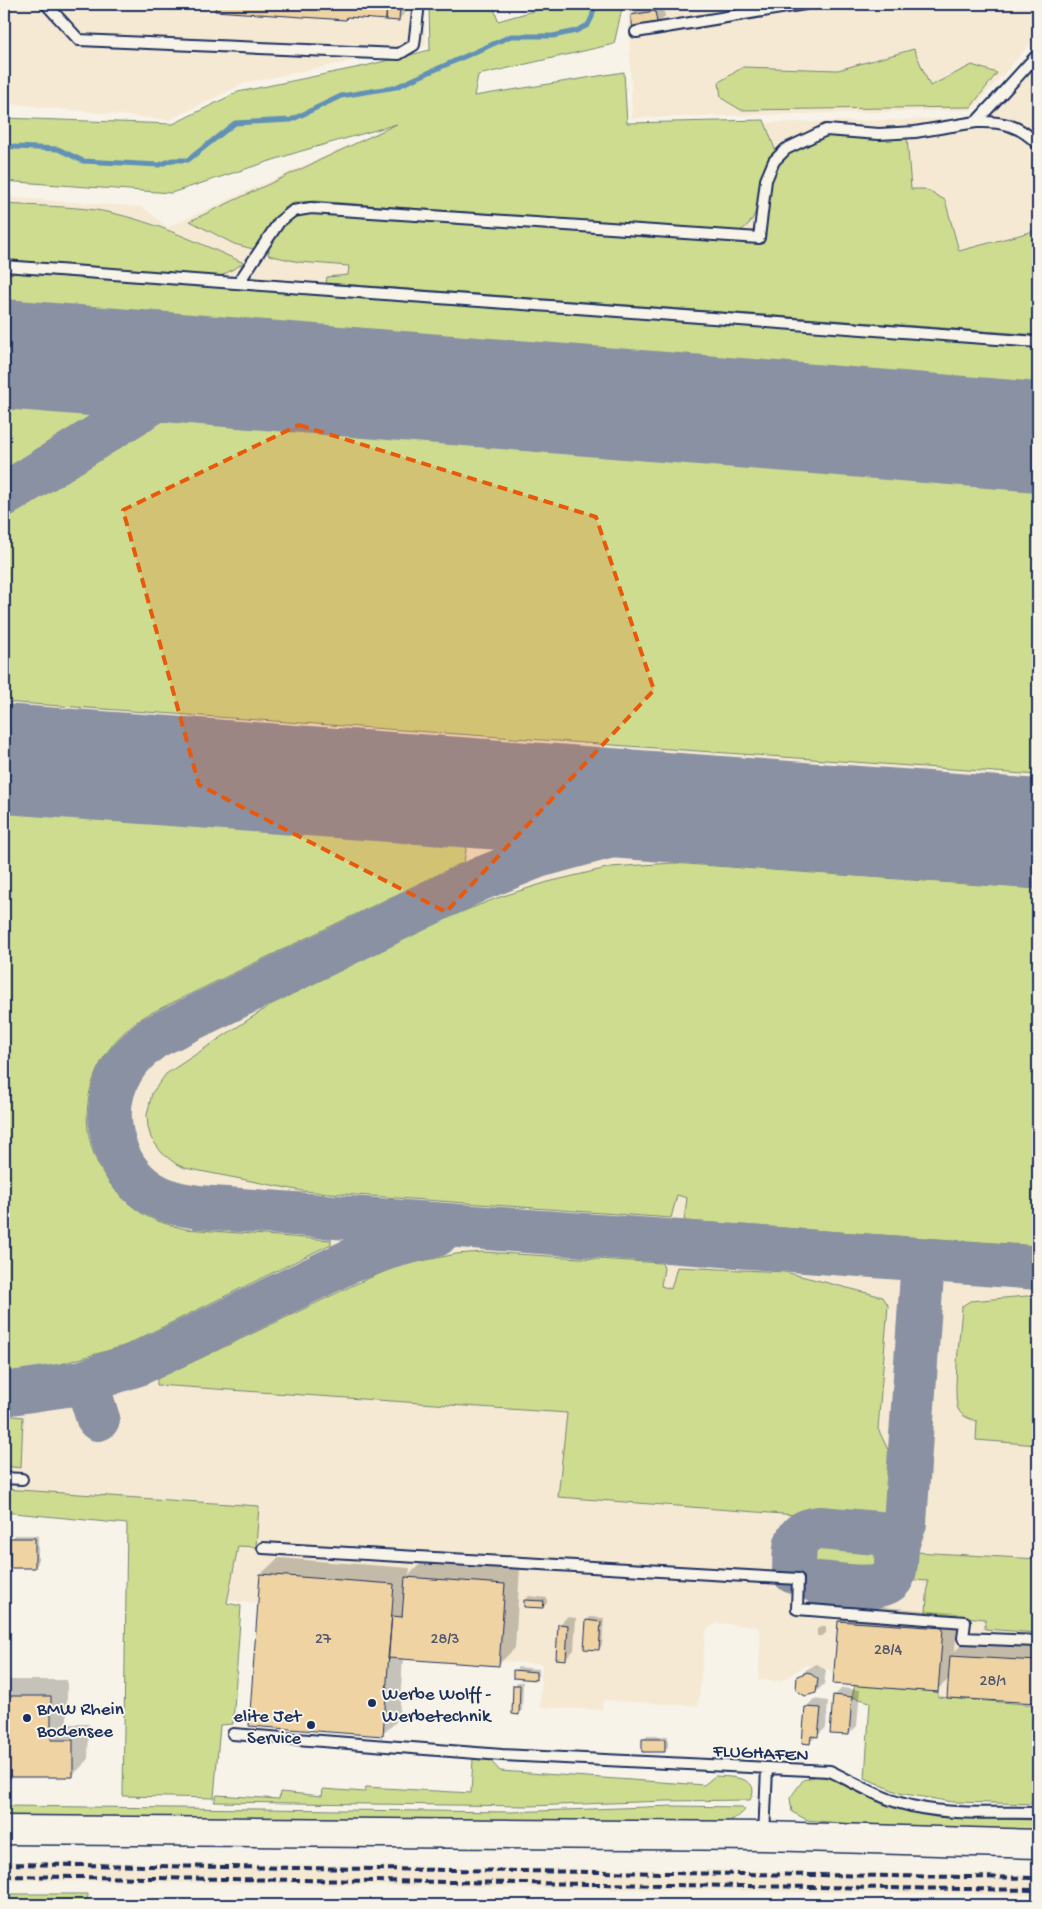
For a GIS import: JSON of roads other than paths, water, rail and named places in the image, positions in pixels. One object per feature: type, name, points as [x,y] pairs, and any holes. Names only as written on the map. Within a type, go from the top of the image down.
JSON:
[{"type":"street","points":[[4,1830],[764,1836],[1038,1844]]},
{"type":"lane","points":[[46,4],[79,40],[399,54],[414,44],[419,4]]},
{"type":"lane","points":[[636,32],[805,4]]},
{"type":"lane","points":[[976,122],[1038,54]]},
{"type":"lane","points":[[239,282],[279,222],[293,211],[311,208],[759,238],[766,180],[774,160],[786,149],[826,130],[880,134],[915,132],[976,122],[997,122],[1014,127],[1029,135],[1038,144]]},
{"type":"lane","points":[[4,266],[1038,342]]},
{"type":"lane","points":[[4,1478],[22,1479]]},
{"type":"lane","points":[[263,1548],[798,1579],[796,1609],[964,1622],[964,1638],[1038,1641]]},
{"type":"lane","name":"FLUGHAFEN","points":[[233,1734],[474,1753],[767,1770],[830,1771],[901,1804],[938,1811],[1038,1813]]},
{"type":"lane","points":[[764,1836],[767,1770]]},
{"type":"waterway","points":[[4,145],[58,149],[83,161],[159,165],[172,160],[188,160],[235,123],[291,120],[341,96],[396,87],[511,36],[553,36],[576,31],[588,25],[595,4]]},
{"type":"railway","points":[[4,1864],[1038,1878]]},
{"type":"railway","points":[[4,1876],[1038,1890]]},
{"type":"place","name":"Werbe Wolff - Werbetechnik","points":[[372,1703]]},
{"type":"place","name":"BMW Rhein Bodensee","points":[[27,1718]]},
{"type":"place","name":"elite Jet Service","points":[[311,1725]]}]
